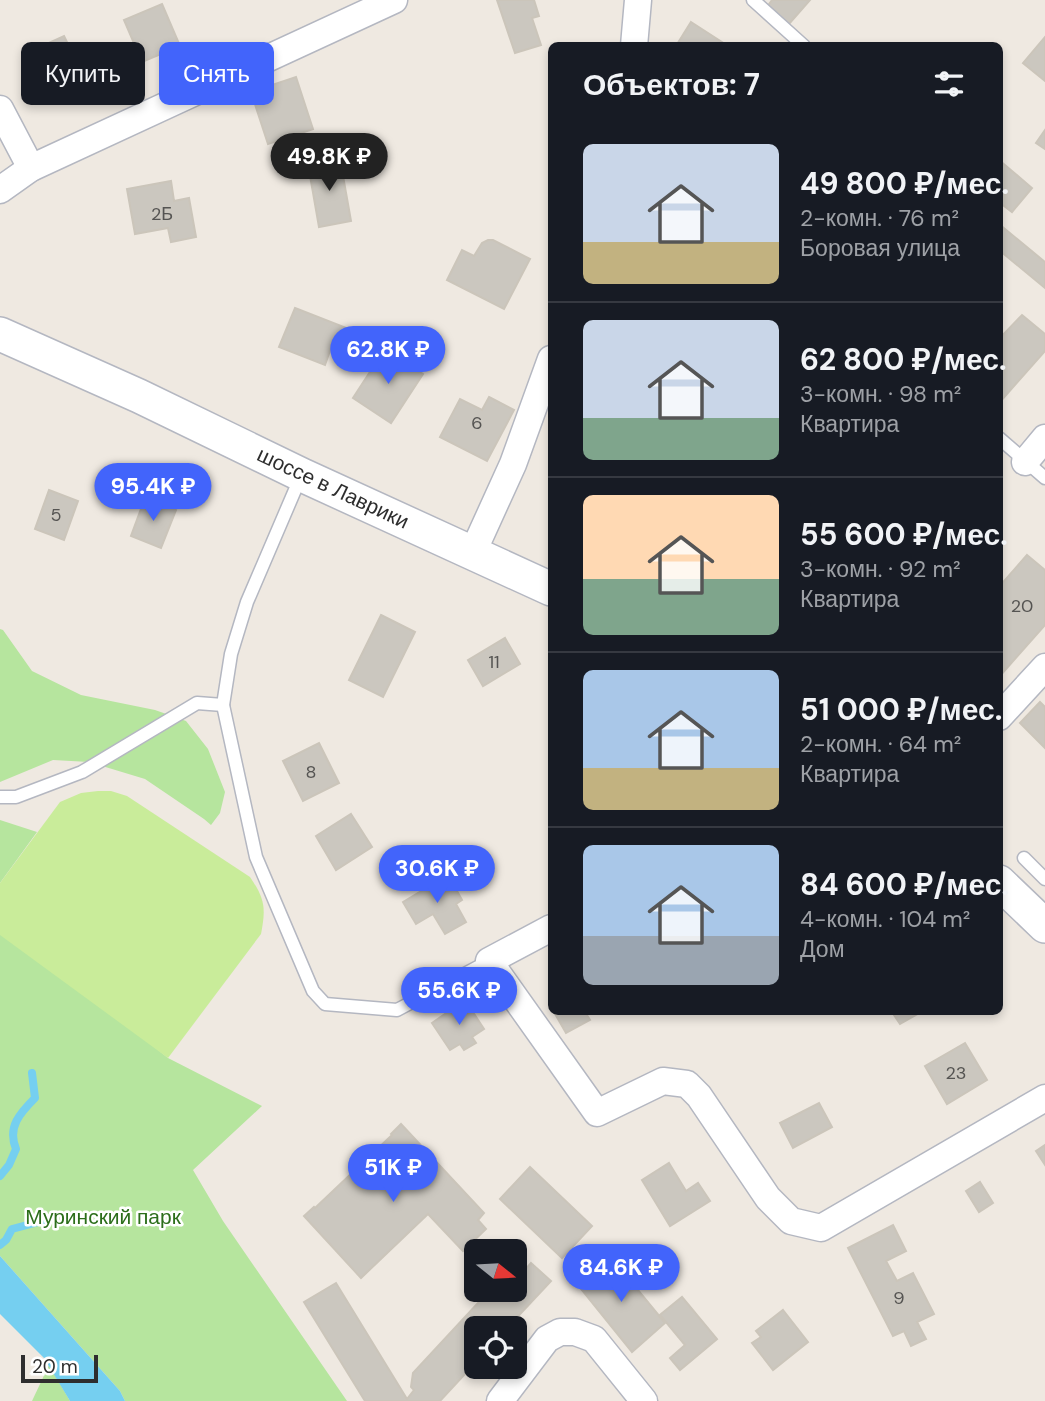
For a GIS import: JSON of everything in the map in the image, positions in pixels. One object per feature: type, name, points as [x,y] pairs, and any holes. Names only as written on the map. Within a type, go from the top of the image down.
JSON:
[{"type":"street","points":[[0,190],[32,168],[394,0]]},
{"type":"street","points":[[634,42],[638,0]]},
{"type":"street","points":[[0,109],[32,168]]},
{"type":"street","name":"шоссе в Лаврики","points":[[0,334],[139,396],[302,475],[548,588]]},
{"type":"street","points":[[472,552],[513,464],[548,367]]},
{"type":"street","points":[[1035,470],[1045,438]]},
{"type":"street","points":[[1003,713],[1045,667]]},
{"type":"street","points":[[1003,885],[1045,926]]},
{"type":"street","points":[[548,930],[489,961],[597,1113],[663,1081],[687,1084],[699,1096],[768,1198],[791,1221],[821,1228],[1045,1098]]},
{"type":"street","points":[[500,1401],[547,1339],[560,1332],[575,1332],[594,1339],[644,1401]]},
{"type":"lane","points":[[753,0],[800,42]]},
{"type":"lane","points":[[1003,442],[1035,470]]},
{"type":"lane","points":[[302,475],[247,603],[231,654],[223,705],[256,857],[313,991],[325,1004],[397,1010],[489,961]]},
{"type":"lane","points":[[0,797],[16,797],[82,772],[197,703],[223,705]]},
{"type":"lane","points":[[1024,858],[1045,879]]},
{"type":"green space","points":[[0,629],[32,671],[81,695],[155,710],[186,721],[208,749],[225,792],[220,813],[211,825],[145,779],[89,762],[53,760],[0,782]]},
{"type":"green space","points":[[111,791],[127,796],[250,877],[261,898],[264,917],[261,934],[168,1058],[0,935],[0,883],[60,802],[81,793]]},
{"type":"green space","points":[[0,820],[37,832],[0,883]]},
{"type":"green space","name":"Муринский парк","points":[[0,923],[168,1058],[262,1106],[193,1170],[223,1221],[347,1401],[125,1401],[120,1391],[0,1256]]},
{"type":"green space","points":[[49,1365],[70,1401],[32,1401]]},
{"type":"water","points":[[0,1256],[120,1391],[125,1401],[70,1401],[44,1358],[0,1314]]},
{"type":"building","points":[[497,0],[534,0],[539,16],[532,18],[541,45],[515,53]]},
{"type":"building","points":[[772,0],[810,0],[788,25],[767,7]]},
{"type":"building","points":[[162,4],[178,42],[159,42],[159,55],[145,61],[145,42],[133,42],[124,20]]},
{"type":"building","points":[[691,22],[722,42],[678,42]]},
{"type":"building","points":[[64,36],[67,42],[51,42]]},
{"type":"building","points":[[1045,37],[1045,81],[1023,63]]},
{"type":"building","points":[[296,77],[313,129],[268,144],[255,105],[274,105],[274,84]]},
{"type":"building","points":[[1045,130],[1045,149],[1036,143]]},
{"type":"building","points":[[340,159],[351,221],[319,227],[308,164]]},
{"type":"building","points":[[1003,163],[1032,188],[1012,212],[1003,205]]},
{"type":"building","points":[[171,181],[174,201],[189,198],[196,237],[171,242],[168,228],[135,234],[127,189]]},
{"type":"building","points":[[1003,227],[1045,262],[1045,288],[1003,253]]},
{"type":"building","points":[[488,240],[530,259],[504,309],[447,280],[462,250],[474,256],[482,243]]},
{"type":"building","points":[[295,308],[349,329],[342,348],[332,345],[325,365],[279,347]]},
{"type":"building","points":[[1022,315],[1045,334],[1045,351],[1003,398],[1003,335]]},
{"type":"building","points":[[385,349],[423,374],[391,423],[353,398]]},
{"type":"building","points":[[489,397],[514,410],[487,461],[440,437],[460,399],[482,410]]},
{"type":"building","points":[[49,490],[78,501],[64,540],[35,529]]},
{"type":"building","points":[[145,498],[176,510],[161,548],[131,536]]},
{"type":"building","points":[[1027,555],[1045,570],[1045,625],[1003,672],[1003,582]]},
{"type":"building","points":[[381,615],[415,632],[383,697],[349,680]]},
{"type":"building","points":[[505,638],[520,664],[483,686],[468,660]]},
{"type":"building","points":[[1040,702],[1045,707],[1045,748],[1020,723]]},
{"type":"building","points":[[319,743],[339,783],[303,801],[283,761]]},
{"type":"building","points":[[351,814],[372,847],[336,870],[316,836]]},
{"type":"building","points":[[448,875],[462,900],[456,904],[466,922],[445,934],[433,914],[416,924],[403,902]]},
{"type":"building","points":[[465,1000],[484,1029],[472,1037],[476,1043],[464,1050],[460,1044],[450,1050],[432,1023]]},
{"type":"building","points":[[556,1015],[587,1015],[590,1020],[566,1033]]},
{"type":"building","points":[[894,1015],[916,1015],[900,1024]]},
{"type":"building","points":[[965,1043],[987,1080],[947,1104],[925,1066]]},
{"type":"building","points":[[819,1103],[832,1127],[793,1148],[780,1123]]},
{"type":"building","points":[[401,1124],[484,1213],[478,1220],[486,1229],[476,1239],[464,1239],[463,1251],[428,1214],[361,1278],[304,1216]]},
{"type":"building","points":[[1045,1145],[1045,1165],[1036,1151]]},
{"type":"building","points":[[669,1163],[686,1191],[698,1183],[710,1201],[670,1226],[642,1180]]},
{"type":"building","points":[[530,1167],[592,1226],[562,1258],[500,1199]]},
{"type":"building","points":[[980,1182],[993,1203],[979,1212],[966,1191]]},
{"type":"building","points":[[893,1225],[906,1251],[886,1261],[897,1281],[913,1273],[934,1314],[917,1322],[926,1339],[911,1346],[904,1331],[893,1336],[848,1248]]},
{"type":"building","points":[[610,1256],[665,1323],[632,1352],[577,1284]]},
{"type":"building","points":[[531,1263],[551,1281],[518,1316],[466,1316],[479,1302],[527,1302],[527,1268]]},
{"type":"building","points":[[336,1283],[407,1399],[414,1390],[411,1387],[413,1373],[464,1318],[464,1375],[440,1401],[365,1401],[304,1302]]},
{"type":"building","points":[[682,1297],[717,1339],[680,1370],[670,1358],[685,1345],[660,1315]]},
{"type":"building","points":[[783,1310],[808,1342],[773,1370],[752,1343],[761,1337],[756,1331]]},
{"type":"waterway","points":[[0,1176],[9,1165],[16,1149],[13,1134],[16,1121],[35,1098],[32,1073]]},
{"type":"waterway","points":[[0,1245],[12,1229],[46,1220]]}]
